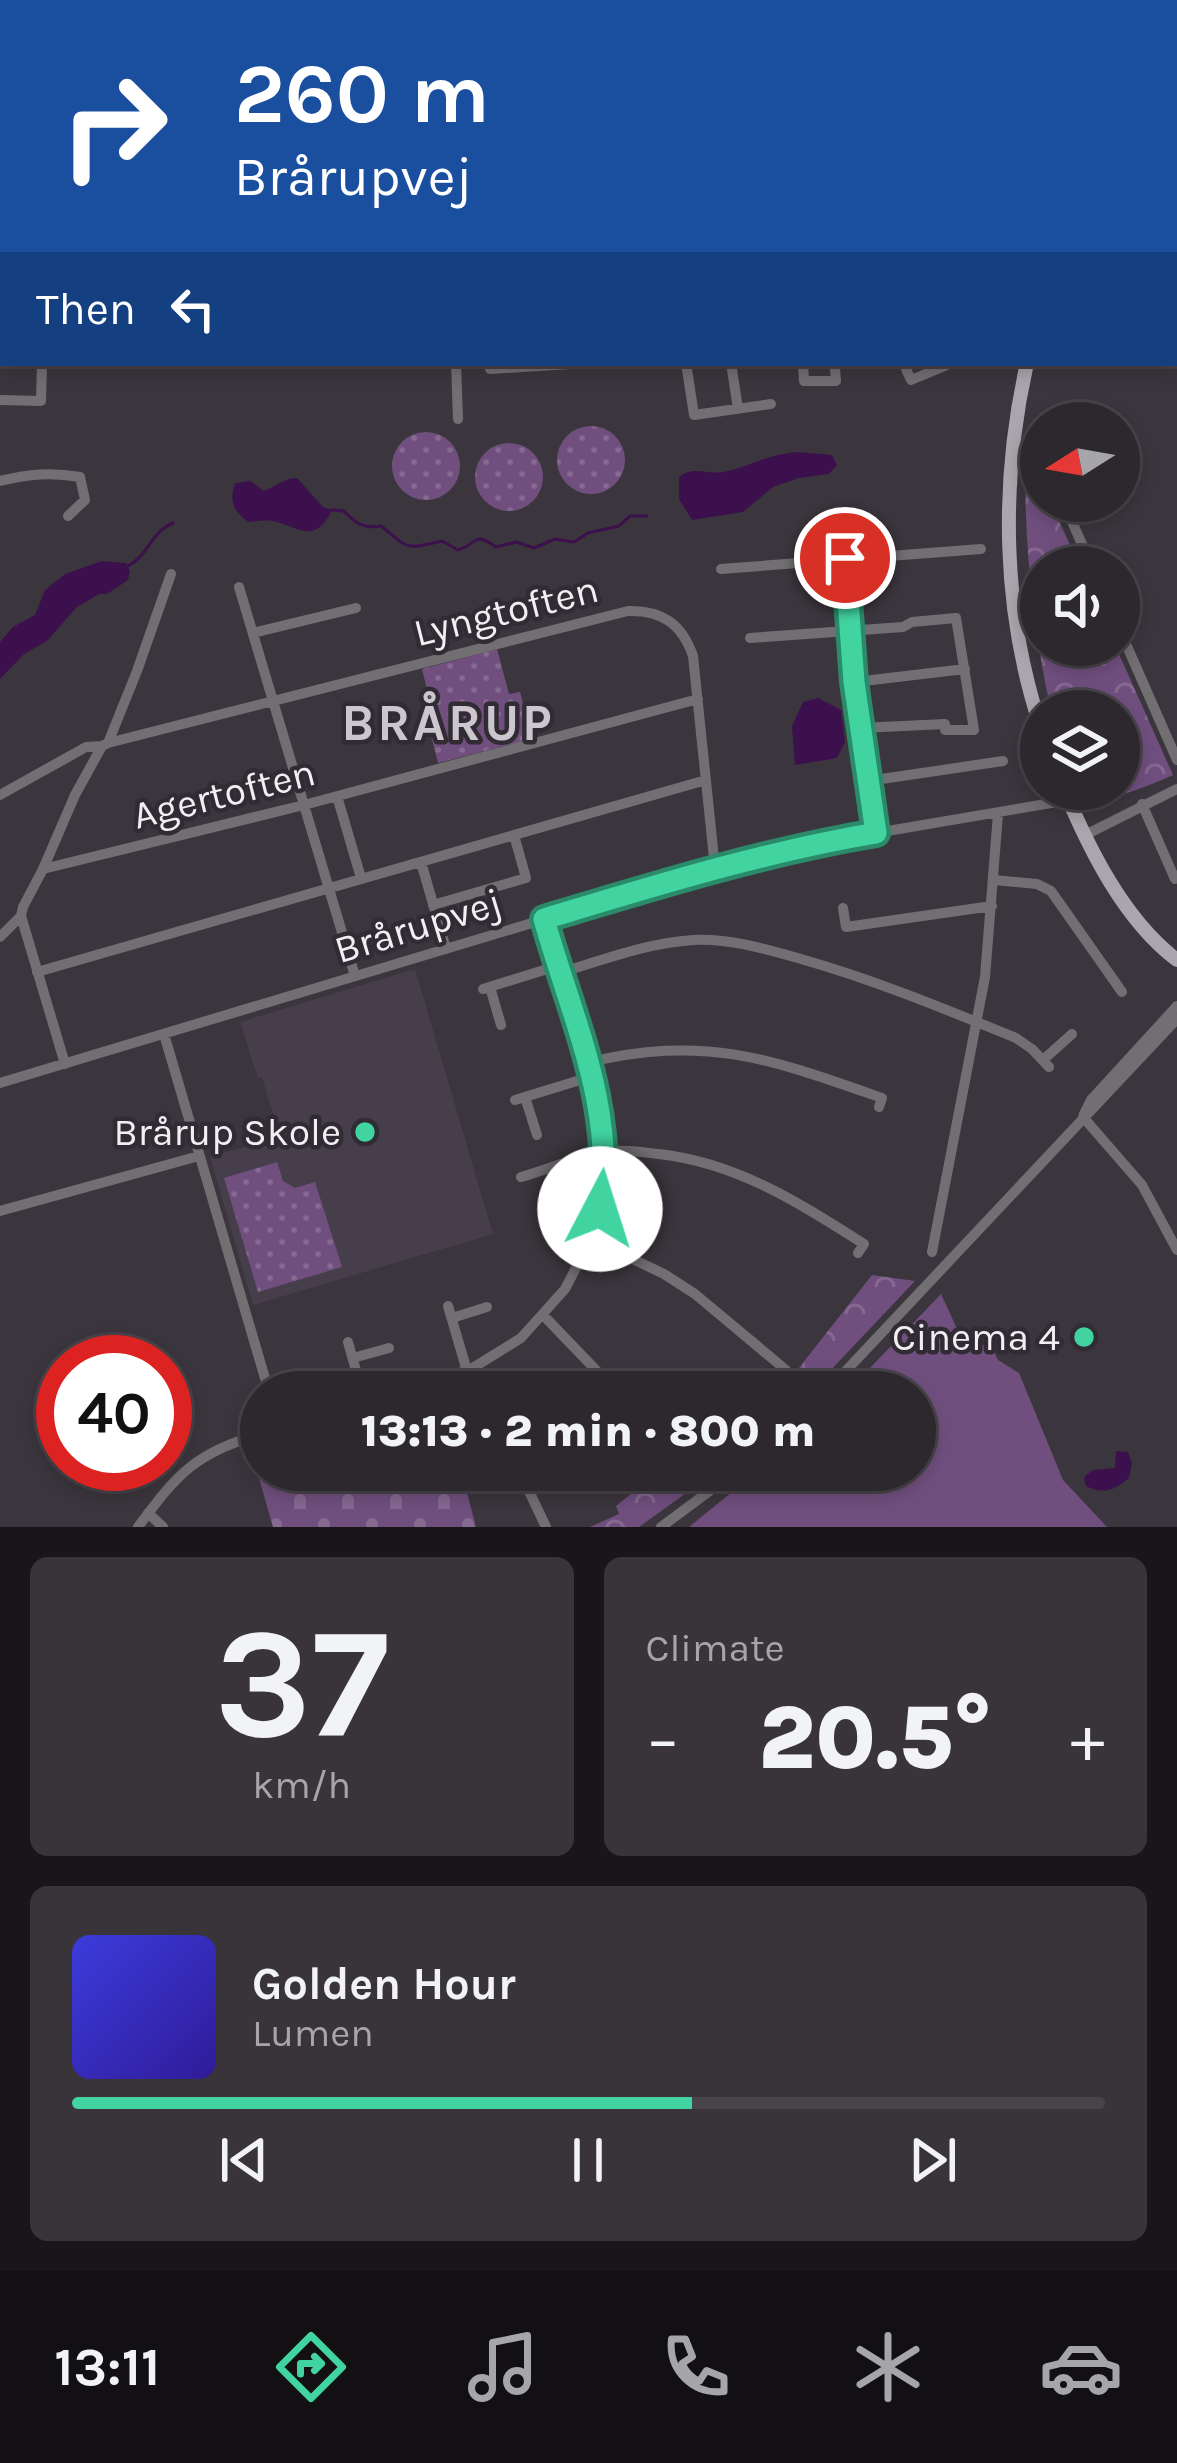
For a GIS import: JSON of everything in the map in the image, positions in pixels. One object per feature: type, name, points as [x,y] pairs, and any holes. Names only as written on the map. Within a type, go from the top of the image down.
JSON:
[{"type":"main road","points":[[1026,366],[1013,442],[1010,558],[1020,643],[1032,690]]},
{"type":"main road","points":[[1073,810],[1110,880],[1145,929],[1177,956]]},
{"type":"street","points":[[0,400],[41,401],[42,366]]},
{"type":"street","points":[[457,366],[458,419]]},
{"type":"street","points":[[490,366],[538,366]]},
{"type":"street","points":[[686,366],[694,415],[771,404]]},
{"type":"street","points":[[731,366],[738,409]]},
{"type":"street","points":[[803,366],[804,381],[836,381],[835,368]]},
{"type":"street","points":[[906,368],[910,380],[930,367]]},
{"type":"street","points":[[0,481],[35,472],[80,478],[85,500],[68,517]]},
{"type":"street","points":[[721,568],[982,549]]},
{"type":"street","points":[[845,558],[854,682],[876,833]]},
{"type":"street","points":[[65,1064],[22,907],[75,795],[105,745],[171,574]]},
{"type":"street","points":[[239,587],[355,976]]},
{"type":"street","points":[[253,633],[356,608]]},
{"type":"street","name":"Lyngtoften","points":[[0,795],[86,747],[628,610],[645,610],[670,620],[688,641],[693,656],[715,868]]},
{"type":"street","points":[[750,638],[903,627],[956,618],[974,730],[946,730],[945,724],[860,728]]},
{"type":"street","points":[[1136,666],[1177,760]]},
{"type":"street","points":[[854,682],[965,669]]},
{"type":"street","name":"Agertoften","points":[[43,869],[304,805],[698,699]]},
{"type":"street","points":[[868,781],[1003,761]]},
{"type":"street","points":[[37,972],[706,780]]},
{"type":"street","points":[[1085,835],[1177,789]]},
{"type":"street","points":[[337,796],[361,878]]},
{"type":"street","points":[[1142,804],[1177,878]]},
{"type":"street","name":"Brårupvej","points":[[0,1083],[715,868],[788,849],[1020,808]]},
{"type":"street","points":[[932,1252],[987,961],[998,814]]},
{"type":"street","points":[[433,905],[526,878],[514,835]]},
{"type":"street","points":[[421,862],[446,949]]},
{"type":"street","points":[[994,880],[1036,884],[1052,891],[1121,992]]},
{"type":"street","points":[[843,908],[846,927],[992,906]]},
{"type":"street","points":[[0,937],[21,916]]},
{"type":"street","points":[[466,1371],[521,1338],[544,1316],[577,1270],[591,1239],[604,1186],[599,1107],[544,919]]},
{"type":"street","points":[[502,1025],[486,988],[653,945],[698,940],[768,950],[872,980],[1016,1038],[1046,1064],[1072,1034]]},
{"type":"street","points":[[1083,1117],[1091,1100],[1177,1006]]},
{"type":"street","points":[[846,1371],[1177,1019]]},
{"type":"street","points":[[164,1034],[263,1371]]},
{"type":"street","points":[[586,1063],[654,1051],[746,1054],[882,1097],[879,1107]]},
{"type":"street","points":[[537,1135],[520,1098],[590,1077]]},
{"type":"street","points":[[1083,1117],[1142,1185],[1177,1250]]},
{"type":"street","points":[[521,1178],[605,1152],[674,1156],[727,1168],[790,1197],[864,1244],[858,1253]]},
{"type":"street","points":[[0,1211],[200,1156]]},
{"type":"street","points":[[591,1239],[694,1294],[785,1371]]},
{"type":"street","points":[[469,1370],[450,1312],[487,1307]]},
{"type":"street","points":[[544,1316],[597,1371]]},
{"type":"street","points":[[348,1342],[356,1371]]},
{"type":"street","points":[[353,1358],[389,1348]]},
{"type":"street","points":[[138,1527],[194,1462],[240,1441]]},
{"type":"street","points":[[529,1491],[546,1527]]},
{"type":"street","points":[[661,1527],[710,1491]]},
{"type":"street","points":[[148,1513],[163,1527]]},
{"type":"shaded area","points":[[799,452],[832,455],[837,465],[829,474],[773,487],[743,512],[692,520],[679,499],[679,477],[684,473],[724,472]]},
{"type":"shaded area","points":[[297,478],[323,507],[332,510],[316,530],[273,521],[248,522],[234,505],[235,483],[250,481],[264,491]]},
{"type":"shaded area","points":[[102,561],[126,563],[128,580],[77,607],[47,641],[24,654],[0,679],[0,642],[13,627],[35,615],[45,590],[65,574]]},
{"type":"shaded area","points":[[818,698],[841,710],[845,742],[837,758],[795,765],[792,726],[803,702]]},
{"type":"shaded area","name":"Brårup Skole","points":[[415,969],[493,1234],[253,1305],[210,1157],[268,1140],[264,1124],[275,1120],[240,1022]]},
{"type":"shaded area","points":[[1116,1451],[1128,1452],[1129,1478],[1109,1490],[1086,1486],[1084,1477],[1093,1470],[1115,1468]]},
{"type":"green space","points":[[591,426],[615,436],[625,460],[615,484],[591,494],[567,484],[557,460],[567,436]]},
{"type":"green space","points":[[426,432],[450,442],[460,466],[450,490],[426,500],[402,490],[392,466],[402,442]]},
{"type":"green space","points":[[509,443],[533,453],[543,477],[533,501],[509,511],[485,501],[475,477],[485,453]]},
{"type":"green space","points":[[1027,522],[1060,522],[1070,546],[1028,546]]},
{"type":"green space","points":[[497,649],[509,694],[520,692],[532,739],[438,763],[426,716],[433,714],[422,669]]},
{"type":"green space","points":[[1042,666],[1124,666],[1135,690],[1047,690]]},
{"type":"green space","points":[[1140,701],[1173,775],[1140,788]]},
{"type":"green space","points":[[277,1162],[283,1181],[295,1188],[315,1182],[342,1267],[258,1292],[224,1178]]},
{"type":"green space","points":[[872,1275],[915,1281],[830,1371],[797,1371]]},
{"type":"green space","points":[[941,1294],[965,1346],[990,1344],[998,1360],[1019,1373],[1063,1480],[1107,1527],[689,1527],[733,1491],[936,1491],[936,1371],[867,1371]]},
{"type":"green space","points":[[263,1491],[467,1491],[476,1527],[273,1527]]},
{"type":"green space","points":[[635,1491],[689,1491],[639,1527],[590,1527],[619,1514],[616,1506]]},
{"type":"waterway","points":[[332,510],[344,511],[364,526],[381,526],[408,546],[442,541],[458,550],[479,539],[496,547],[516,542],[534,548],[555,539],[574,542],[588,533],[619,526],[630,516],[647,516]]},
{"type":"waterway","points":[[128,566],[173,523]]},
{"type":"place","name":"Brårup Skole","points":[[365,1132]]},
{"type":"place","name":"Cinema 4","points":[[1084,1337]]},
{"type":"district","name":"BRÅRUP","points":[[448,723]]},
{"type":"route","points":[[600,1209],[605,1152],[599,1107],[544,919],[788,849],[876,833],[854,682],[845,558]]}]
